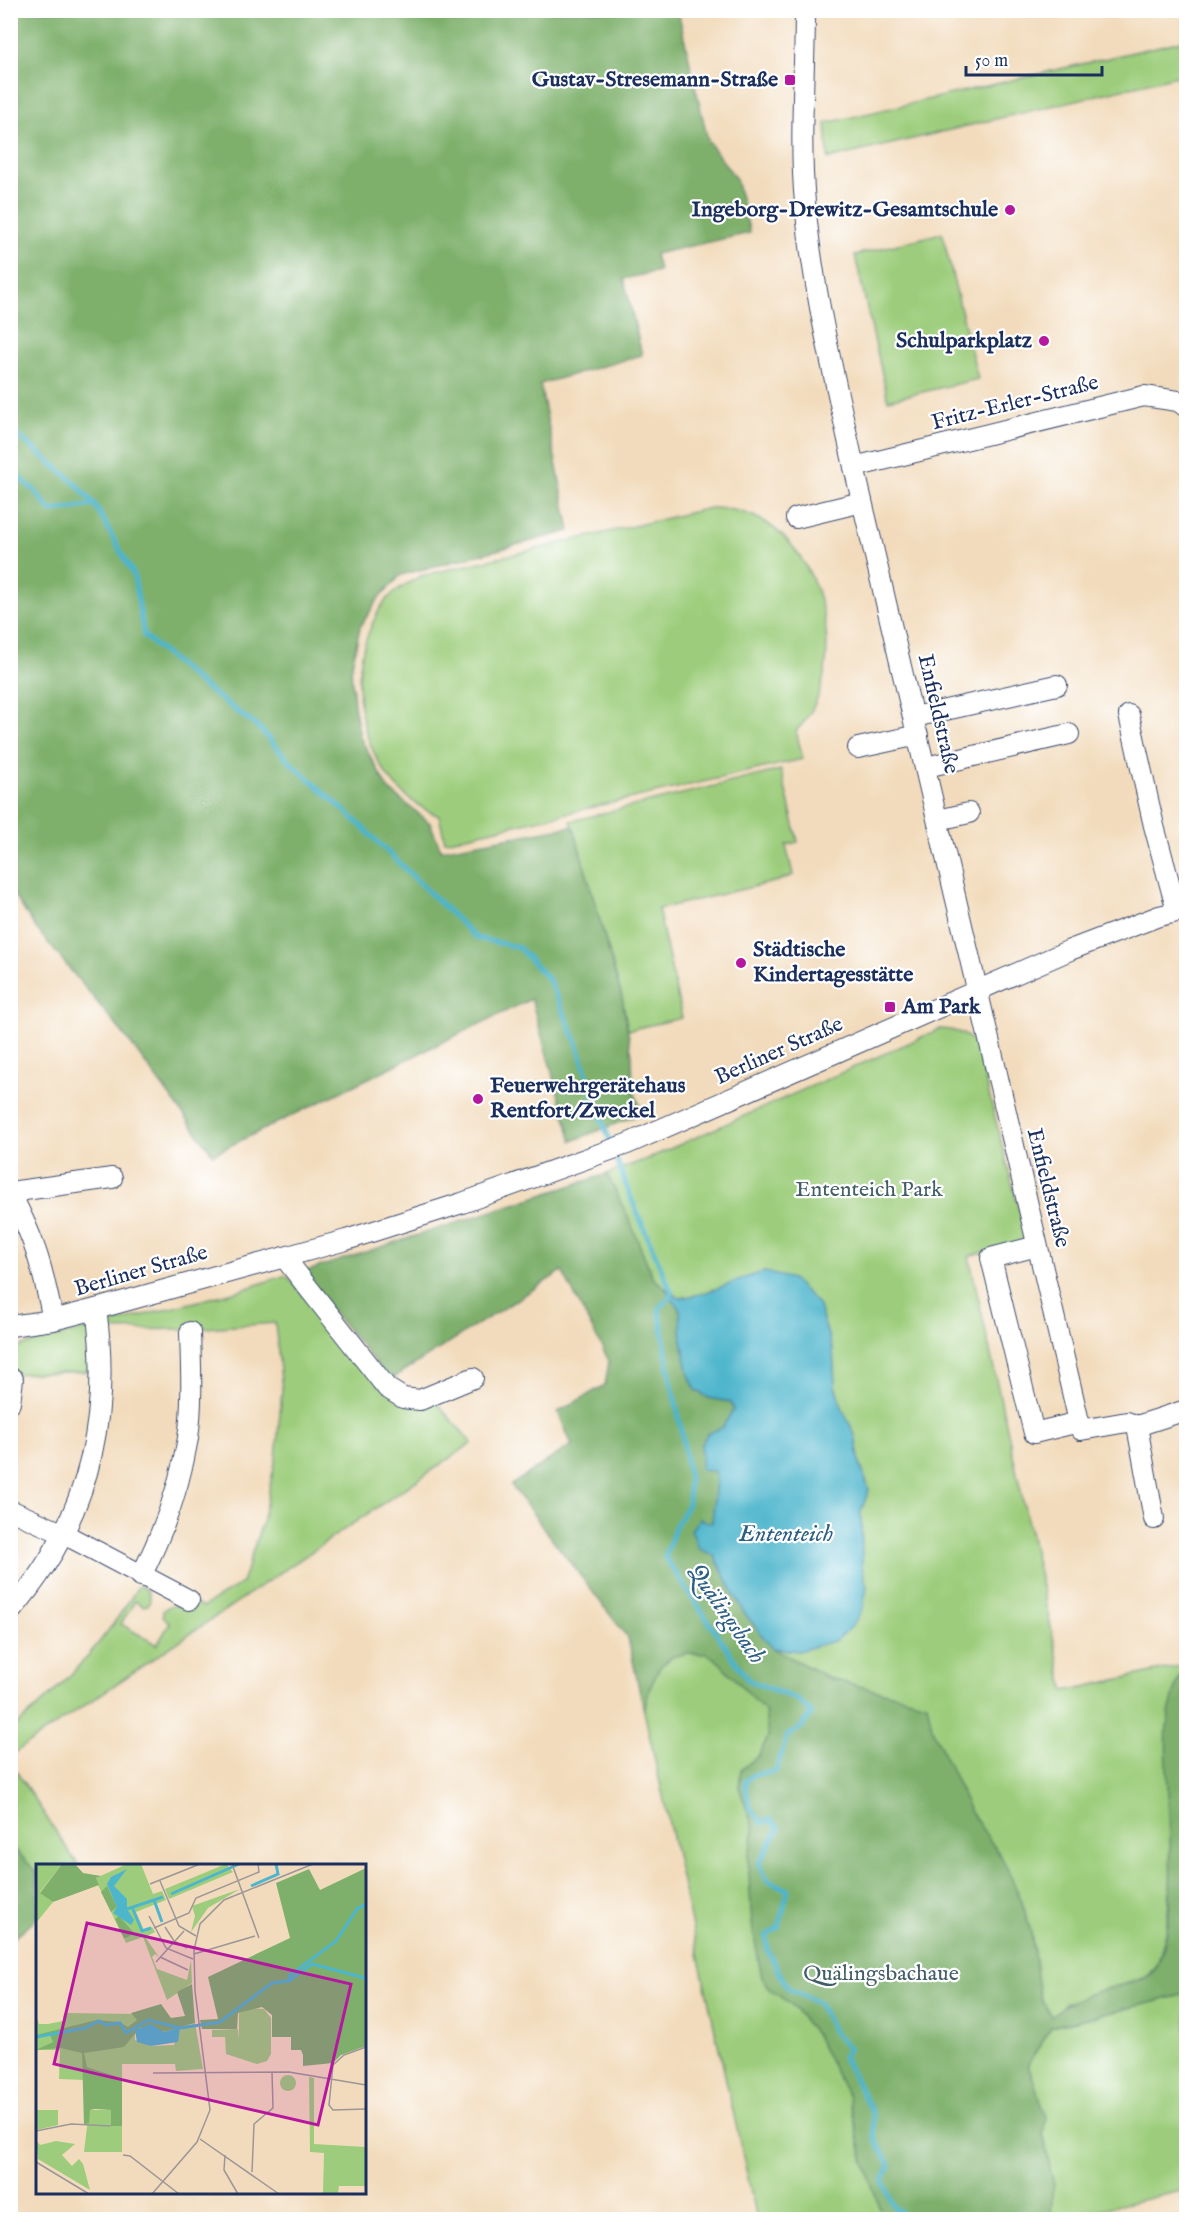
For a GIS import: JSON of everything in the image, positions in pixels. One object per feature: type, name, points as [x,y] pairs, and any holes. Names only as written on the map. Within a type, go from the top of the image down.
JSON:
[{"type":"street","name":"Enfieldstraße","points":[[805,10],[805,201],[811,255],[824,330],[862,502],[1079,1422]]},
{"type":"street","name":"Fritz-Erler-Straße","points":[[854,467],[1144,396],[1178,401],[1186,407]]},
{"type":"street","points":[[796,518],[862,502]]},
{"type":"street","points":[[858,748],[916,726],[1057,685]]},
{"type":"street","points":[[1128,715],[1154,826],[1182,910]]},
{"type":"street","points":[[926,767],[1069,735]]},
{"type":"street","points":[[938,820],[969,813]]},
{"type":"street","name":"Berliner Straße","points":[[10,1326],[53,1320],[96,1309],[284,1257],[462,1203],[627,1144],[1113,932],[1182,910]]},
{"type":"street","points":[[53,1320],[38,1252],[10,1192],[112,1178]]},
{"type":"street","points":[[1037,1246],[991,1258],[1034,1433],[1079,1422],[1081,1430],[1127,1422],[1137,1426],[1186,1410]]},
{"type":"street","points":[[284,1257],[387,1388],[403,1398],[420,1400],[473,1378]]},
{"type":"street","points":[[10,1612],[32,1586],[64,1534],[77,1505],[88,1471],[98,1423],[101,1390],[102,1359],[96,1309]]},
{"type":"street","points":[[141,1576],[164,1526],[188,1438],[192,1385],[190,1332]]},
{"type":"street","points":[[10,1403],[13,1379]]},
{"type":"street","points":[[1137,1426],[1154,1519]]},
{"type":"street","points":[[10,1510],[64,1534],[189,1600]]},
{"type":"green space","points":[[10,11],[678,11],[708,141],[736,179],[750,233],[655,254],[659,271],[624,279],[642,355],[540,384],[570,531],[401,575],[378,599],[360,627],[351,670],[360,737],[388,789],[430,823],[441,850],[573,826],[622,998],[632,1055],[633,1089],[643,1113],[572,1141],[531,999],[213,1154],[125,1036],[36,928],[11,891]]},
{"type":"green space","points":[[1186,40],[1186,74],[828,159],[826,123]]},
{"type":"green space","points":[[942,233],[978,379],[888,400],[855,255]]},
{"type":"green space","points":[[710,508],[737,511],[763,521],[786,539],[804,562],[817,590],[824,620],[827,650],[823,680],[813,708],[796,731],[803,759],[445,841],[439,816],[414,803],[394,784],[378,761],[367,736],[361,708],[359,680],[362,653],[371,627],[384,603],[397,590],[421,576]]},
{"type":"green space","points":[[781,770],[798,842],[786,845],[793,875],[778,881],[658,909],[682,1018],[628,1030],[622,998],[571,821]]},
{"type":"green space","points":[[940,1029],[960,1033],[976,1044],[1027,1241],[969,1256],[1065,1691],[1184,1665],[1167,1727],[1172,1869],[1166,1933],[1158,1962],[1147,1977],[1064,2004],[1051,2027],[1186,1994],[1186,2190],[1089,2212],[1068,2214],[1068,2219],[757,2219],[644,1711],[646,1701],[633,1638],[690,1597],[751,1683],[851,1684],[831,1679],[772,1648],[799,1651],[867,1587],[862,1567],[861,1511],[869,1489],[860,1464],[855,1435],[835,1386],[833,1351],[818,1304],[765,1272],[701,1294],[679,1298],[653,1278],[629,1219],[607,1174],[647,1159]]},
{"type":"green space","name":"Quälingsbachaue","points":[[607,1174],[629,1219],[653,1278],[666,1289],[680,1310],[682,1341],[689,1375],[696,1390],[709,1398],[730,1402],[734,1409],[722,1428],[707,1434],[716,1480],[712,1524],[714,1554],[743,1611],[772,1648],[831,1679],[927,1703],[932,1728],[970,1811],[1002,1858],[1021,1899],[1031,1932],[1040,1997],[1051,2016],[1067,2004],[1084,1996],[1144,1979],[1159,1960],[1167,1932],[1170,1898],[1167,1726],[1176,1687],[1186,1664],[1186,1994],[1051,2027],[1028,2064],[1046,2117],[1043,2135],[1053,2182],[1051,2215],[1071,2214],[1071,2219],[883,2219],[863,2158],[849,2098],[815,2034],[791,2004],[769,1989],[762,1978],[752,1925],[748,1858],[754,1830],[739,1787],[741,1770],[758,1756],[768,1737],[765,1711],[719,1662],[708,1654],[687,1653],[672,1657],[660,1667],[649,1690],[644,1711],[628,1638],[511,1485],[572,1445],[558,1412],[605,1385],[609,1361],[562,1271],[390,1380],[300,1273]]},
{"type":"green space","points":[[286,1275],[380,1386],[436,1402],[472,1443],[11,1755],[11,1730],[65,1681],[97,1645],[139,1585],[147,1590],[150,1599],[148,1605],[143,1606],[135,1601],[121,1624],[157,1645],[170,1623],[163,1616],[166,1608],[177,1606],[192,1610],[195,1603],[203,1607],[242,1583],[262,1523],[276,1458],[282,1390],[275,1323],[189,1329],[106,1330],[105,1325],[238,1291]]},
{"type":"green space","points":[[95,1327],[97,1371],[11,1374],[10,1350]]},
{"type":"green space","points":[[10,1762],[77,1864],[36,1864],[36,1918],[11,1940]]},
{"type":"green space","points":[[11,1845],[36,1872],[36,1919],[11,1940]]},
{"type":"water","name":"Ententeich","points":[[765,1272],[792,1279],[818,1304],[833,1351],[835,1386],[855,1435],[860,1464],[869,1490],[861,1511],[862,1567],[867,1587],[863,1608],[853,1625],[837,1640],[799,1651],[772,1648],[743,1611],[714,1555],[699,1549],[691,1530],[699,1519],[712,1523],[715,1471],[701,1470],[701,1446],[707,1434],[722,1428],[734,1409],[730,1402],[709,1398],[696,1390],[689,1375],[682,1341],[680,1310],[666,1289],[679,1298],[712,1290]]},
{"type":"waterway","points":[[10,429],[74,482],[95,505]]},
{"type":"waterway","name":"Quälingsbach","points":[[10,469],[35,491],[51,511],[95,505],[134,576],[144,636],[202,685],[258,727],[290,762],[354,819],[476,938],[518,947],[549,980],[577,1043],[595,1101],[631,1198],[671,1291],[671,1296],[659,1308],[689,1478],[688,1504],[676,1525],[665,1557],[748,1680],[796,1699],[812,1713],[802,1727],[787,1736],[776,1771],[753,1775],[745,1782],[749,1806],[762,1823],[770,1819],[779,1828],[759,1863],[767,1880],[788,1890],[779,1927],[766,1936],[767,1949],[788,1989],[818,2002],[834,2033],[849,2049],[843,2057],[872,2112],[875,2139],[890,2166],[883,2181],[893,2206],[910,2220]]},
{"type":"place","name":"Gustav-Stresemann-Straße","points":[[790,80]]},
{"type":"place","name":"Ingeborg-Drewitz-Gesamtschule","points":[[1010,210]]},
{"type":"place","name":"Schulparkplatz","points":[[1044,341]]},
{"type":"place","name":"Städtische Kindertagesstätte","points":[[741,963]]},
{"type":"place","name":"Am Park","points":[[890,1007]]},
{"type":"place","name":"Feuerwehrgerätehaus Rentfort/Zweckel","points":[[478,1099]]},
{"type":"park label","name":"Ententeich Park","points":[[869,1190]]}]
